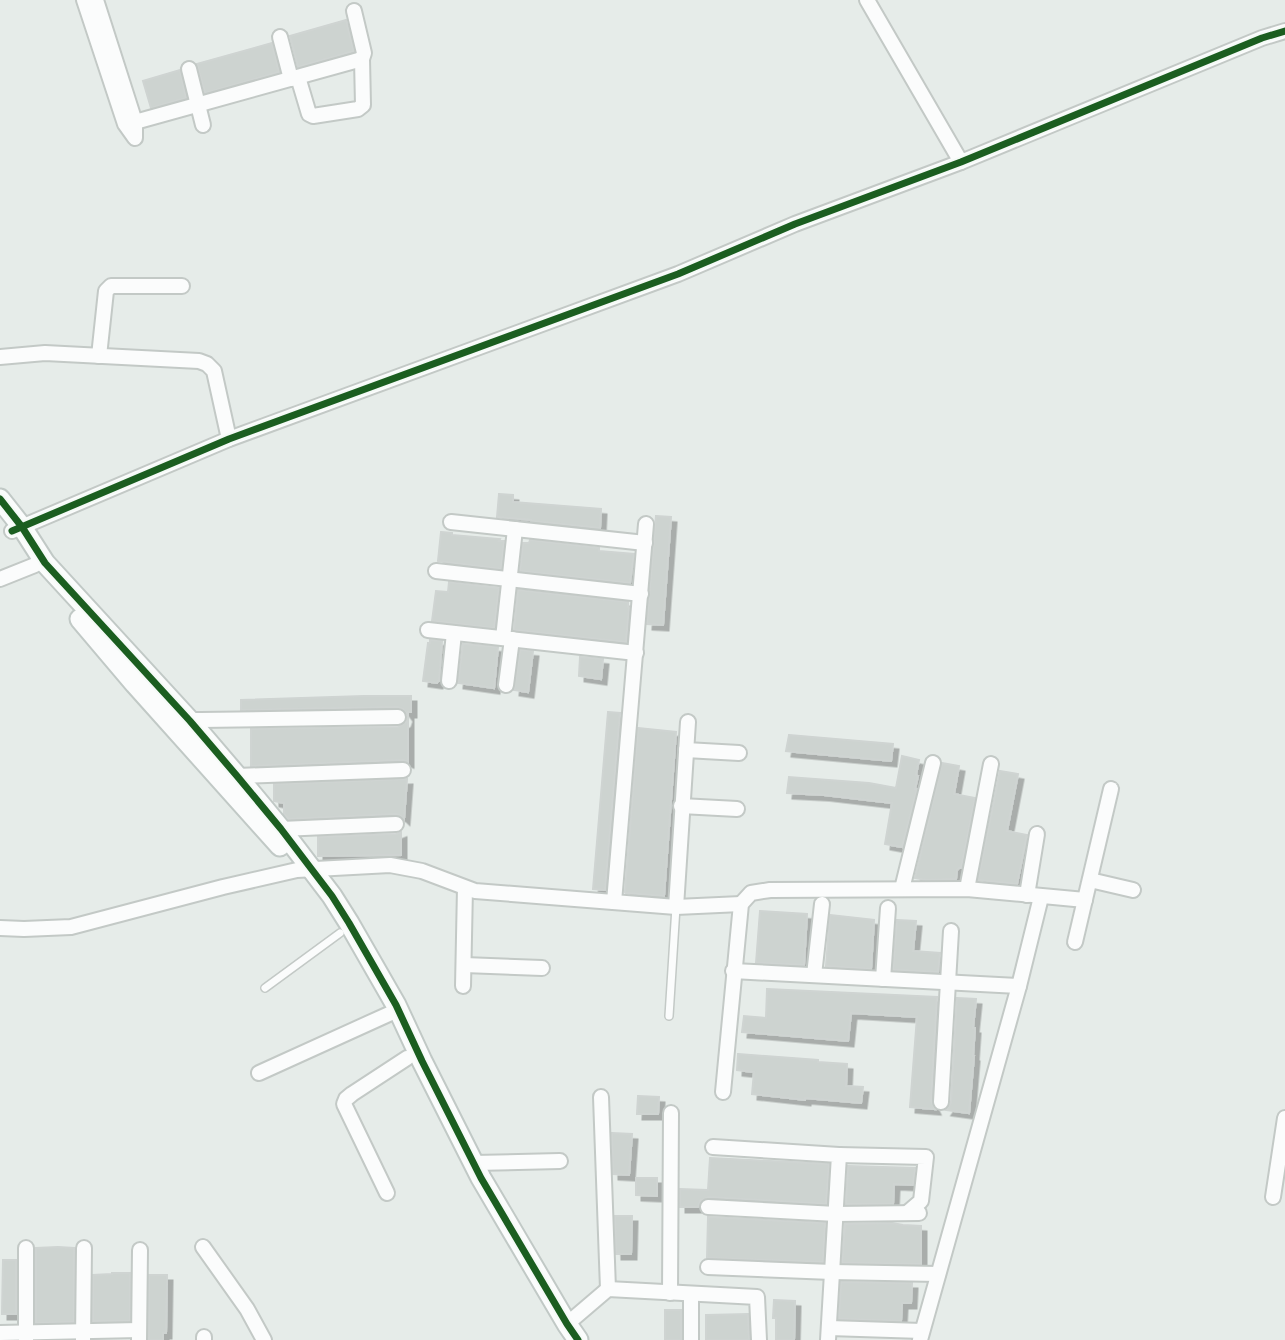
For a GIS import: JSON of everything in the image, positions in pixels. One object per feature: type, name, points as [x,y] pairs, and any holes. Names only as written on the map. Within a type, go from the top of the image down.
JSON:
[{"type":"street","points":[[84,0],[125,124],[135,138],[135,122],[96,0]]},
{"type":"street","points":[[867,0],[961,162]]},
{"type":"street","points":[[280,37],[309,114],[313,116],[358,109],[363,105],[364,53],[354,11]]},
{"type":"street","points":[[12,525],[229,439],[678,274],[795,224],[961,162],[1262,38],[1285,32]]},
{"type":"street","points":[[135,122],[362,60]]},
{"type":"street","points":[[189,69],[203,125]]},
{"type":"street","points":[[99,356],[106,291],[111,286],[182,286]]},
{"type":"street","points":[[0,357],[44,354],[208,363],[214,371],[229,439]]},
{"type":"street","points":[[0,499],[36,565],[183,727],[237,776],[281,829],[388,1014],[448,1142],[511,1245],[573,1337]]},
{"type":"street","points":[[451,522],[645,543]]},
{"type":"street","points":[[614,902],[646,524]]},
{"type":"street","points":[[12,525],[183,727],[272,838],[338,905],[396,1005],[474,1163],[573,1337]]},
{"type":"street","points":[[506,685],[514,529]]},
{"type":"street","points":[[0,579],[36,565]]},
{"type":"street","points":[[436,571],[640,594]]},
{"type":"street","points":[[428,629],[636,653]]},
{"type":"street","points":[[449,681],[454,633]]},
{"type":"street","points":[[183,727],[215,719],[398,717]]},
{"type":"street","points":[[676,907],[688,722]]},
{"type":"street","points":[[686,750],[739,753]]},
{"type":"street","points":[[902,889],[933,762]]},
{"type":"street","points":[[967,889],[991,764]]},
{"type":"street","points":[[237,776],[403,771]]},
{"type":"street","points":[[1075,942],[1111,789]]},
{"type":"street","points":[[681,806],[737,809]]},
{"type":"street","points":[[281,829],[396,824]]},
{"type":"street","points":[[839,1154],[829,1334],[921,1336],[1019,986],[1038,896],[1037,834]]},
{"type":"street","points":[[0,928],[71,927],[210,890],[304,870],[390,865],[422,871],[475,891],[676,907],[741,904]]},
{"type":"street","points":[[1090,880],[1133,890]]},
{"type":"street","points":[[463,986],[466,888]]},
{"type":"street","points":[[723,1092],[741,904],[751,892],[967,889],[1085,900]]},
{"type":"street","points":[[814,975],[822,904]]},
{"type":"street","points":[[883,979],[888,908]]},
{"type":"street","points":[[941,1102],[951,931]]},
{"type":"street","points":[[464,965],[542,968]]},
{"type":"street","points":[[733,971],[1019,986]]},
{"type":"street","points":[[259,1073],[388,1014]]},
{"type":"street","points":[[387,1193],[344,1104],[352,1094],[407,1058]]},
{"type":"street","points":[[573,1337],[608,1289],[601,1097]]},
{"type":"street","points":[[670,1293],[671,1113]]},
{"type":"street","points":[[1273,1197],[1284,1125]]},
{"type":"street","points":[[708,1207],[836,1214],[913,1213],[922,1201],[926,1157],[713,1147]]},
{"type":"street","points":[[474,1163],[560,1161]]},
{"type":"street","points":[[203,1247],[247,1309],[264,1340]]},
{"type":"street","points":[[26,1248],[26,1336]]},
{"type":"street","points":[[83,1336],[84,1248]]},
{"type":"street","points":[[0,1333],[26,1336],[139,1335],[140,1251]]},
{"type":"street","points":[[708,1267],[938,1274]]},
{"type":"street","points":[[608,1289],[757,1297],[758,1340]]},
{"type":"street","points":[[691,1294],[691,1340]]},
{"type":"lane","points":[[668,1016],[676,907]]},
{"type":"lane","points":[[265,988],[340,933]]},
{"type":"building","points":[[346,20],[354,51],[298,67],[290,36]]},
{"type":"building","points":[[272,43],[279,72],[205,93],[197,64]]},
{"type":"building","points":[[180,70],[186,98],[151,108],[143,81]]},
{"type":"building","points":[[499,494],[513,495],[513,502],[601,509],[600,528],[497,517]]},
{"type":"building","points":[[656,516],[671,517],[663,625],[647,624]]},
{"type":"building","points":[[441,532],[504,541],[501,569],[438,561]]},
{"type":"building","points":[[530,540],[634,554],[630,583],[520,571],[523,543],[529,543]]},
{"type":"building","points":[[449,582],[499,588],[494,628],[432,621],[436,591],[448,592]]},
{"type":"building","points":[[518,590],[628,602],[626,642],[514,630]]},
{"type":"building","points":[[430,640],[442,641],[437,683],[423,681]]},
{"type":"building","points":[[463,644],[498,647],[494,688],[458,683]]},
{"type":"building","points":[[520,650],[533,651],[528,692],[514,690]]},
{"type":"building","points":[[580,657],[603,659],[601,679],[579,676]]},
{"type":"building","points":[[411,696],[411,712],[408,712],[408,716],[398,707],[241,710],[241,700]]},
{"type":"building","points":[[608,712],[620,713],[605,890],[593,889]]},
{"type":"building","points":[[408,716],[408,762],[403,760],[251,766],[251,729],[398,727],[406,722]]},
{"type":"building","points":[[638,728],[676,732],[664,896],[625,892]]},
{"type":"building","points":[[789,735],[893,744],[891,761],[786,751]]},
{"type":"building","points":[[902,756],[919,760],[917,789],[902,847],[885,844],[892,803],[787,793],[789,777],[869,783],[896,788]]},
{"type":"building","points":[[942,763],[959,766],[954,794],[975,798],[961,868],[957,870],[956,879],[915,878]]},
{"type":"building","points":[[1000,771],[1018,774],[1007,831],[1027,835],[1017,884],[978,880]]},
{"type":"building","points":[[407,779],[404,819],[396,814],[289,819],[284,814],[284,803],[274,801],[274,784]]},
{"type":"building","points":[[401,832],[401,855],[318,856],[318,837]]},
{"type":"building","points":[[760,911],[807,914],[804,965],[756,963]]},
{"type":"building","points":[[830,915],[874,920],[871,969],[826,966]]},
{"type":"building","points":[[897,920],[916,921],[913,951],[940,953],[938,972],[893,970]]},
{"type":"building","points":[[767,989],[937,997],[931,1101],[935,1109],[910,1107],[917,1017],[851,1013],[848,1041],[742,1032],[744,1016],[766,1018]]},
{"type":"building","points":[[957,998],[976,999],[969,1113],[946,1110],[951,1103]]},
{"type":"building","points":[[738,1054],[847,1064],[846,1086],[863,1087],[861,1103],[752,1094],[754,1072],[737,1070]]},
{"type":"building","points":[[638,1096],[659,1097],[658,1114],[637,1114]]},
{"type":"building","points":[[612,1133],[632,1134],[629,1175],[613,1174]]},
{"type":"building","points":[[710,1158],[829,1164],[826,1204],[709,1197],[700,1201],[698,1207],[680,1207],[680,1189],[708,1190]]},
{"type":"building","points":[[848,1166],[915,1168],[913,1185],[894,1184],[893,1204],[846,1204]]},
{"type":"building","points":[[636,1178],[657,1178],[657,1196],[636,1195]]},
{"type":"building","points":[[615,1216],[632,1216],[631,1254],[616,1254]]},
{"type":"building","points":[[708,1217],[825,1223],[823,1262],[707,1258]]},
{"type":"building","points":[[892,1223],[921,1226],[921,1264],[842,1263],[845,1224]]},
{"type":"building","points":[[36,1248],[74,1248],[74,1322],[36,1323]]},
{"type":"building","points":[[3,1260],[16,1260],[16,1314],[2,1314]]},
{"type":"building","points":[[130,1273],[130,1321],[93,1321],[93,1275]]},
{"type":"building","points":[[149,1275],[167,1275],[166,1333],[163,1333],[163,1340],[149,1340]]},
{"type":"building","points":[[841,1282],[912,1283],[911,1303],[902,1303],[901,1321],[839,1319]]},
{"type":"building","points":[[774,1300],[795,1301],[794,1340],[776,1340]]},
{"type":"building","points":[[665,1310],[681,1310],[681,1340],[665,1340]]},
{"type":"building","points":[[748,1314],[749,1340],[706,1340],[706,1315]]},
{"type":"cycle path","points":[[12,531],[229,439],[678,274],[795,224],[961,162],[1262,38],[1285,31]]},
{"type":"cycle path","points":[[0,499],[45,563],[190,721],[281,829],[332,896],[396,1005],[481,1178],[578,1340]]}]
